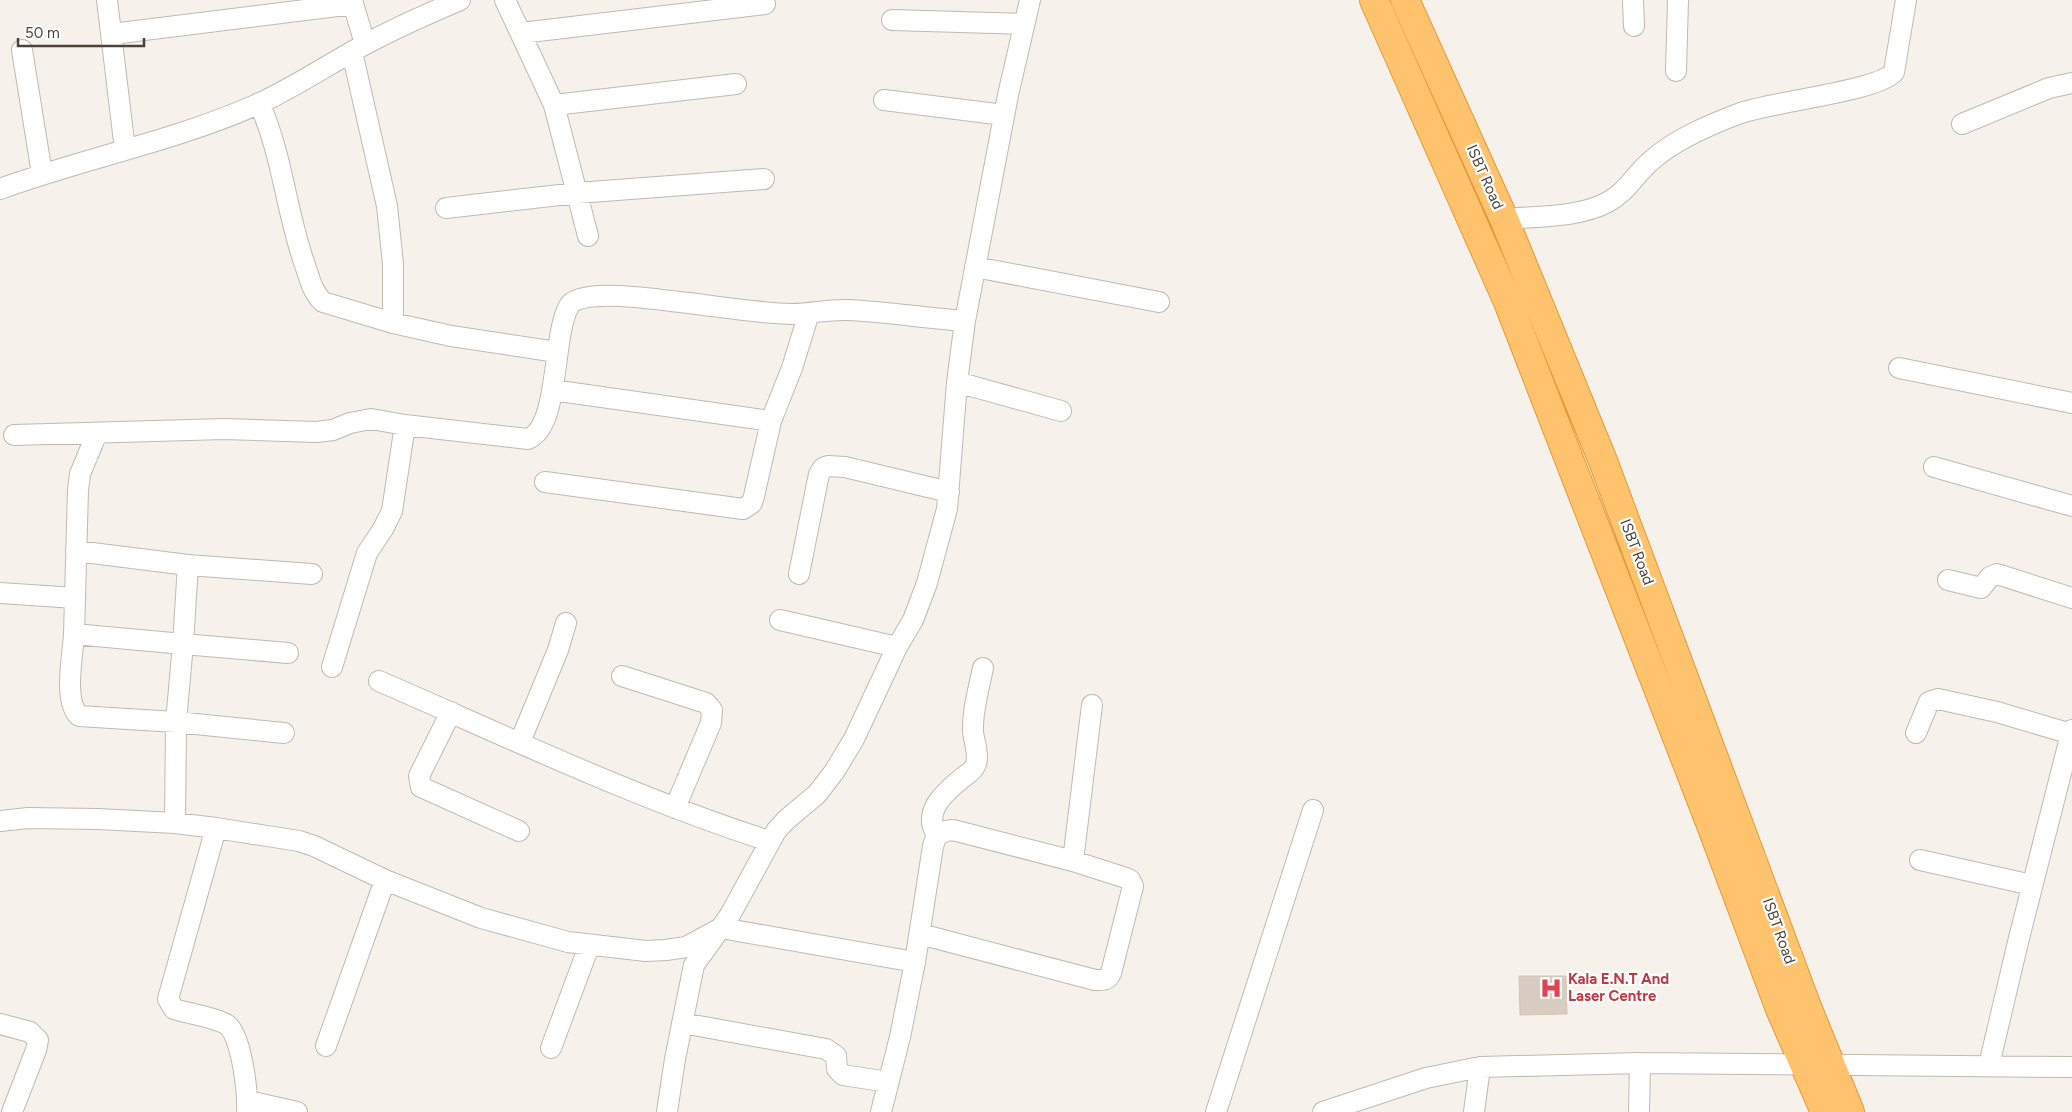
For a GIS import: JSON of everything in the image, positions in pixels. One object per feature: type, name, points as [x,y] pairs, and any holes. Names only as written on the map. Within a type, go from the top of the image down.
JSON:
[{"type":"highway","points":[[1374,0],[1508,302],[1711,825],[1780,1009],[1816,1063],[1825,1112]]},
{"type":"highway","name":"ISBT Road","points":[[1405,0],[1504,219],[1603,461],[1816,1063],[1850,1112]]},
{"type":"street","points":[[107,0],[125,150]]},
{"type":"street","points":[[0,189],[42,174],[210,123],[259,103],[359,48],[460,0]]},
{"type":"street","points":[[505,0],[554,105],[588,236]]},
{"type":"street","points":[[667,1112],[694,965],[734,909],[769,840],[786,820],[818,794],[827,784],[854,739],[897,647],[922,599],[947,509],[957,382],[965,321],[1004,114],[1030,0]]},
{"type":"street","points":[[1633,0],[1634,26]]},
{"type":"street","points":[[1676,71],[1678,0]]},
{"type":"street","points":[[1504,219],[1590,209],[1618,196],[1652,160],[1672,146],[1738,114],[1772,104],[1850,90],[1885,80],[1894,72],[1906,0]]},
{"type":"street","points":[[112,34],[353,2],[359,48],[387,206],[393,264],[393,324]]},
{"type":"street","points":[[521,33],[765,4]]},
{"type":"street","points":[[892,20],[1023,24]]},
{"type":"street","points":[[22,50],[42,174]]},
{"type":"street","points":[[1962,124],[2049,88],[2072,83]]},
{"type":"street","points":[[554,105],[736,84]]},
{"type":"street","points":[[884,100],[1004,114]]},
{"type":"street","points":[[259,103],[272,134],[297,244],[314,292],[323,302],[393,324],[451,336],[557,352]]},
{"type":"street","points":[[446,208],[578,194],[764,179]]},
{"type":"street","points":[[974,268],[1159,302]]},
{"type":"street","points":[[14,434],[224,429],[316,432],[333,430],[350,423],[371,419],[405,425],[528,439],[538,433],[546,414],[552,390],[557,352],[568,307],[577,299],[589,296],[652,299],[778,313],[851,310],[965,321]]},
{"type":"street","points":[[545,482],[742,510],[752,503],[771,421],[792,368],[809,313]]},
{"type":"street","points":[[1899,368],[2072,403]]},
{"type":"street","points":[[957,382],[1061,411]]},
{"type":"street","points":[[552,390],[771,421]]},
{"type":"street","points":[[332,667],[367,553],[392,511],[405,425]]},
{"type":"street","points":[[97,433],[80,474],[70,697],[74,711],[78,716],[176,722],[284,733]]},
{"type":"street","points":[[799,574],[822,468],[828,466],[845,467],[949,492]]},
{"type":"street","points":[[1934,467],[2072,506]]},
{"type":"street","points":[[76,551],[188,565],[312,574]]},
{"type":"street","points":[[175,823],[176,722],[188,565]]},
{"type":"street","points":[[1948,580],[1981,588],[1990,577],[1997,574],[2072,598]]},
{"type":"street","points":[[0,594],[75,598]]},
{"type":"street","points":[[780,620],[897,647]]},
{"type":"street","points":[[520,742],[558,650],[566,623]]},
{"type":"street","points":[[74,634],[288,653]]},
{"type":"street","points":[[937,835],[932,823],[933,811],[944,794],[975,766],[973,726],[983,668]]},
{"type":"street","points":[[622,676],[706,703],[712,710],[711,723],[675,808]]},
{"type":"street","points":[[380,681],[610,783],[675,808],[769,840]]},
{"type":"street","points":[[1916,733],[1929,702],[1938,699],[1998,712],[2071,732],[1989,1065]]},
{"type":"street","points":[[1072,861],[1092,705]]},
{"type":"street","points":[[451,712],[419,776],[421,788],[519,831]]},
{"type":"street","points":[[1216,1112],[1313,810]]},
{"type":"street","points":[[0,821],[28,818],[90,818],[175,823],[299,842],[314,846],[384,880],[481,918],[589,946],[646,951],[674,950],[686,947],[721,928],[915,962]]},
{"type":"street","points":[[216,828],[168,999],[174,1009],[220,1022],[232,1030],[241,1058],[247,1106],[297,1112]]},
{"type":"street","points":[[881,1112],[915,962],[933,846],[937,835],[946,830],[953,830],[1072,861],[1126,878],[1132,882],[1111,973],[1107,978],[1095,980],[920,934]]},
{"type":"street","points":[[1920,860],[2032,885]]},
{"type":"street","points":[[326,1046],[384,880]]},
{"type":"street","points":[[551,1048],[589,946]]},
{"type":"street","points":[[682,1023],[826,1049],[833,1052],[836,1056],[837,1069],[844,1075],[888,1082]]},
{"type":"street","points":[[0,1024],[30,1032],[38,1040],[36,1050],[12,1112]]},
{"type":"street","points":[[1639,1112],[1640,1063]]},
{"type":"street","points":[[1323,1112],[1426,1078],[1480,1067],[1640,1063],[1816,1063],[2072,1067]]},
{"type":"street","points":[[1474,1112],[1480,1067]]},
{"type":"building","points":[[1519,976],[1566,976],[1567,1014],[1520,1015]]},
{"type":"place","name":"Kala E.N.T And Laser Centre","points":[[1551,988]]}]
